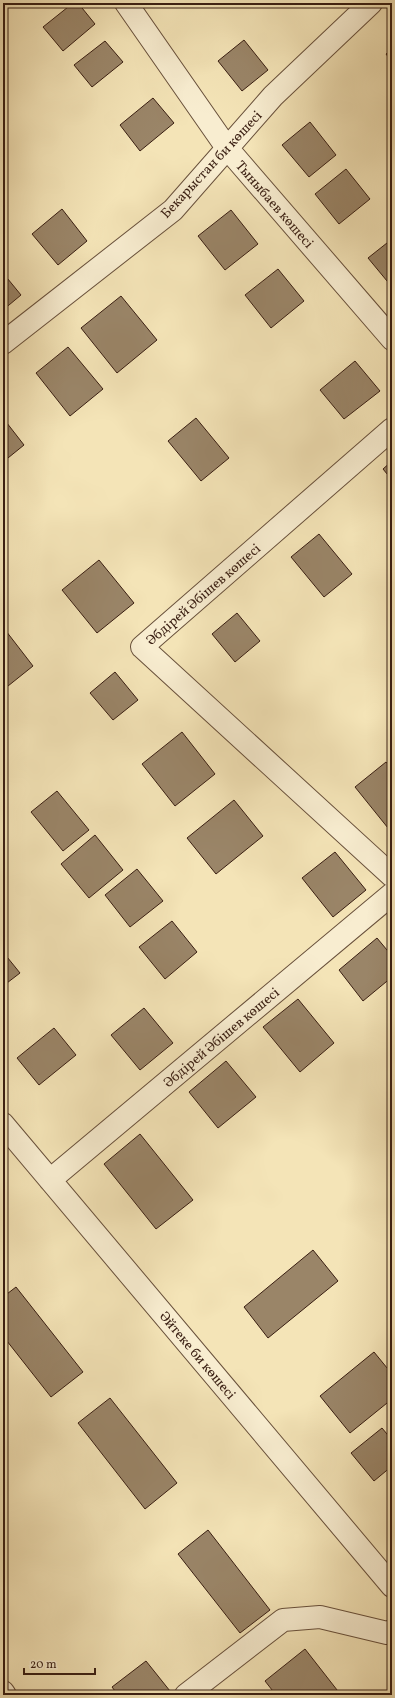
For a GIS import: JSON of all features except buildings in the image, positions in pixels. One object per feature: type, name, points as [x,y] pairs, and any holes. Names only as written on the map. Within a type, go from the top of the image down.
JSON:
[{"type":"street","name":"Тыныбаев көшесі","points":[[126,3],[227,148],[392,339]]},
{"type":"street","name":"Бекарыстан би көшесі","points":[[3,343],[172,210],[273,96],[371,3]]},
{"type":"street","name":"Әбдірей Әбішев көшесі","points":[[392,429],[142,647],[392,876]]},
{"type":"street","name":"Әбдірей Әбішев көшесі","points":[[50,1180],[392,894]]},
{"type":"street","name":"Әйтеке би көшесі","points":[[3,1124],[392,1586]]},
{"type":"street","points":[[186,1695],[283,1620],[320,1617],[388,1633],[392,1631]]}]
